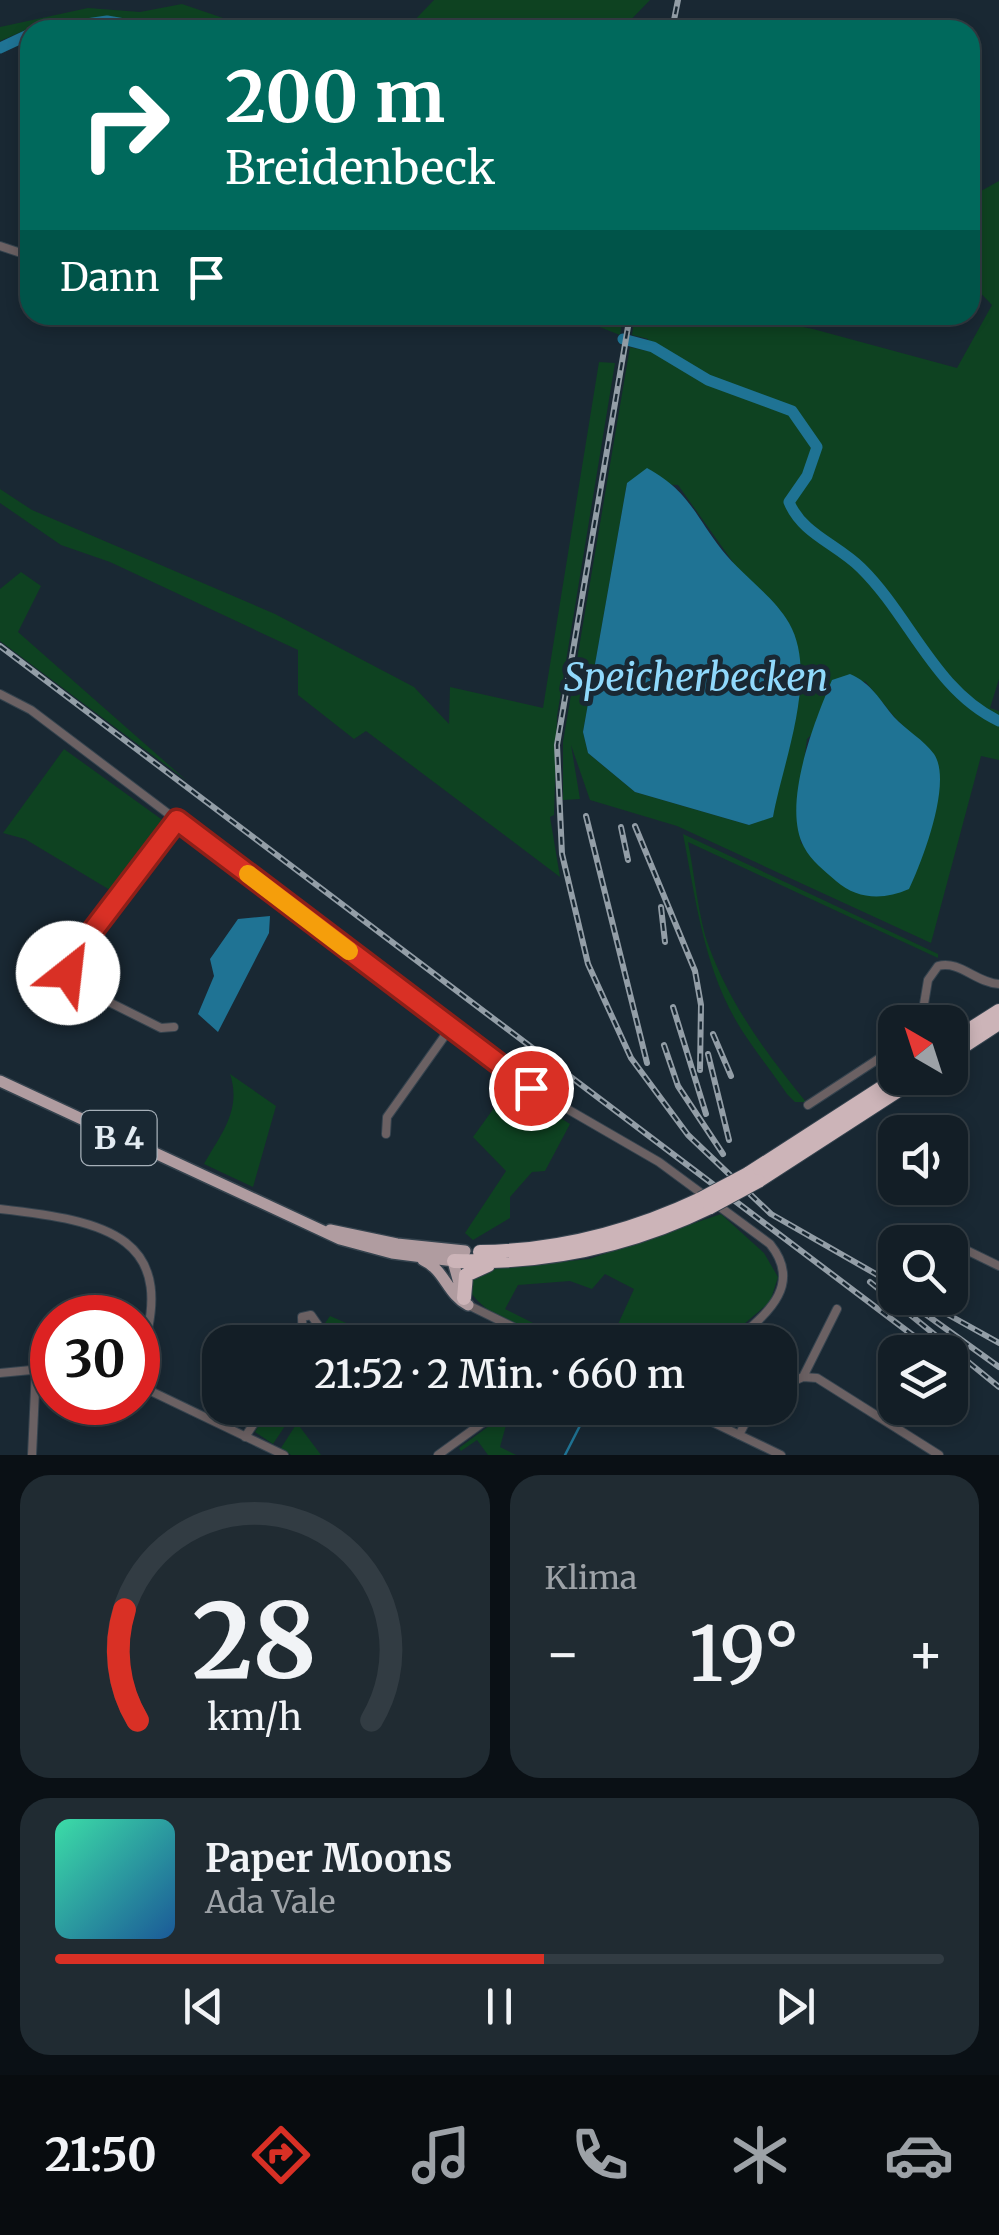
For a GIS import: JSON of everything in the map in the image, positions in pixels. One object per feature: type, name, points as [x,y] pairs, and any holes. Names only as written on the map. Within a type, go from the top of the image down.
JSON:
[{"type":"highway","points":[[968,1030],[999,1010]]},
{"type":"highway","points":[[968,1043],[999,1023]]},
{"type":"highway","name":"B 4","points":[[753,1178],[878,1092]]},
{"type":"highway","name":"B 4","points":[[454,1254],[537,1260],[622,1242],[753,1178],[889,1095]]},
{"type":"highway","name":"B 4","points":[[454,1254],[524,1250],[582,1240],[706,1203]]},
{"type":"highway","points":[[466,1301],[464,1280],[477,1267],[537,1260]]},
{"type":"main road","name":"B 4","points":[[0,1082],[359,1246],[417,1258],[454,1254]]},
{"type":"main road","name":"B 4","points":[[316,1228],[454,1254]]},
{"type":"main road","points":[[449,1286],[454,1254]]},
{"type":"main road","points":[[454,1254],[466,1301]]},
{"type":"main road","points":[[417,1258],[437,1268],[466,1301]]},
{"type":"street","points":[[0,694],[31,710],[531,1088],[650,1156],[770,1244],[781,1260],[784,1287],[768,1312],[753,1325]]},
{"type":"street","points":[[174,1027],[161,1028],[78,986],[68,968],[177,820]]},
{"type":"street","points":[[924,1005],[928,980],[938,966],[954,964],[984,982],[999,984]]},
{"type":"street","points":[[386,1134],[386,1117],[452,1027]]},
{"type":"street","points":[[808,1105],[878,1059]]},
{"type":"street","points":[[0,1209],[95,1224],[120,1238],[138,1256],[150,1279],[152,1295]]},
{"type":"street","points":[[968,1251],[999,1266]]},
{"type":"street","points":[[466,1301],[512,1325]]},
{"type":"street","points":[[803,1377],[836,1309]]},
{"type":"street","points":[[0,1374],[30,1370]]},
{"type":"street","points":[[797,1379],[817,1378],[939,1455]]},
{"type":"street","points":[[160,1396],[284,1455]]},
{"type":"street","points":[[32,1455],[33,1425]]},
{"type":"street","points":[[246,1436],[253,1425]]},
{"type":"street","points":[[438,1455],[479,1425]]},
{"type":"street","points":[[718,1425],[781,1455]]},
{"type":"street","points":[[738,1435],[743,1425]]},
{"type":"green space","points":[[434,0],[650,0],[631,20],[415,20]]},
{"type":"green space","points":[[182,4],[229,20],[32,20],[88,8],[140,12]]},
{"type":"green space","points":[[20,23],[20,32],[0,41],[0,27]]},
{"type":"green space","points":[[999,181],[999,679],[990,708],[999,711],[999,760],[981,756],[931,943],[677,826],[590,800],[571,745],[580,799],[563,800],[563,742],[630,347],[647,351],[648,339],[632,335],[634,325],[793,325],[957,368],[992,305],[980,292],[980,191]],"holes":[[[627,483],[678,485],[742,575],[788,621],[773,816],[749,825],[635,792],[588,753],[583,732]],[[865,681],[896,719],[935,756],[801,844],[798,806],[807,739]]]},
{"type":"green space","points":[[594,325],[622,325],[620,335]]},
{"type":"green space","points":[[599,362],[615,363],[557,716],[554,815],[550,817],[560,877],[366,731],[354,739],[298,695],[298,650],[110,562],[61,545],[0,503],[0,489],[32,510],[275,614],[414,687],[449,724],[450,687],[543,708]]},
{"type":"green space","points":[[21,572],[41,586],[18,632],[187,781],[0,641],[0,589]]},
{"type":"green space","points":[[64,749],[168,824],[115,893],[25,839],[3,833]]},
{"type":"green space","points":[[683,834],[938,954],[938,958],[688,842],[705,935],[723,981],[761,1044],[806,1102],[795,1102],[787,1094],[728,1006],[703,934]]},
{"type":"green space","points":[[230,1074],[276,1106],[253,1187],[204,1164],[232,1110]]},
{"type":"green space","points":[[510,1086],[570,1124],[545,1171],[532,1172],[510,1197],[510,1218],[473,1240],[465,1233],[506,1171],[473,1137]]},
{"type":"green space","points":[[721,1214],[764,1253],[778,1277],[770,1302],[743,1325],[618,1325],[634,1289],[605,1274],[592,1289],[570,1281],[518,1285],[505,1309],[537,1325],[513,1325],[479,1302],[467,1283],[482,1270],[589,1259]]},
{"type":"green space","points":[[330,1316],[351,1325],[324,1325]]},
{"type":"green space","points":[[259,1425],[286,1425],[273,1444],[255,1432]]},
{"type":"green space","points":[[298,1425],[321,1455],[291,1455],[281,1448]]},
{"type":"green space","points":[[490,1425],[506,1425],[500,1447],[516,1455],[488,1455],[477,1440],[461,1451],[459,1448]]},
{"type":"water","name":"Speicherbecken","points":[[647,468],[682,495],[722,550],[783,613],[797,644],[800,692],[773,817],[749,825],[635,792],[588,753],[583,732],[627,483]]},
{"type":"water","name":"Speicherbecken","points":[[850,674],[869,687],[894,717],[930,749],[939,767],[938,802],[921,860],[909,889],[890,895],[862,895],[844,887],[810,857],[798,829],[798,786],[810,739],[832,680]]},
{"type":"water","points":[[270,916],[269,933],[218,1032],[198,1014],[214,976],[210,959],[238,919]]},
{"type":"waterway","points":[[0,48],[20,39]]},
{"type":"waterway","points":[[623,339],[653,347],[708,380],[792,411],[817,447],[807,476],[789,502],[795,513],[811,531],[861,568],[957,691],[999,721]]},
{"type":"waterway","points":[[565,1455],[580,1425]]},
{"type":"railway","points":[[674,20],[678,0]]},
{"type":"railway","points":[[628,325],[557,745],[562,854],[588,964],[631,1058],[688,1135],[771,1214],[878,1275]]},
{"type":"railway","points":[[0,646],[912,1335]]},
{"type":"railway","points":[[586,816],[647,1063]]},
{"type":"railway","points":[[635,826],[695,971],[701,1005],[700,1070]]},
{"type":"railway","points":[[621,827],[628,860]]},
{"type":"railway","points":[[661,907],[665,942]]},
{"type":"railway","points":[[673,1007],[706,1114]]},
{"type":"railway","points":[[713,1034],[731,1076]]},
{"type":"railway","points":[[664,1045],[678,1086],[723,1154]]},
{"type":"railway","points":[[708,1054],[729,1140]]},
{"type":"railway","points":[[870,1282],[999,1387]]},
{"type":"railway","points":[[927,1315],[999,1367]]},
{"type":"railway","points":[[949,1315],[999,1343]]},
{"type":"slow traffic","points":[[248,874],[349,951]]},
{"type":"route","points":[[68,973],[75,954],[177,820],[531,1088]]}]
